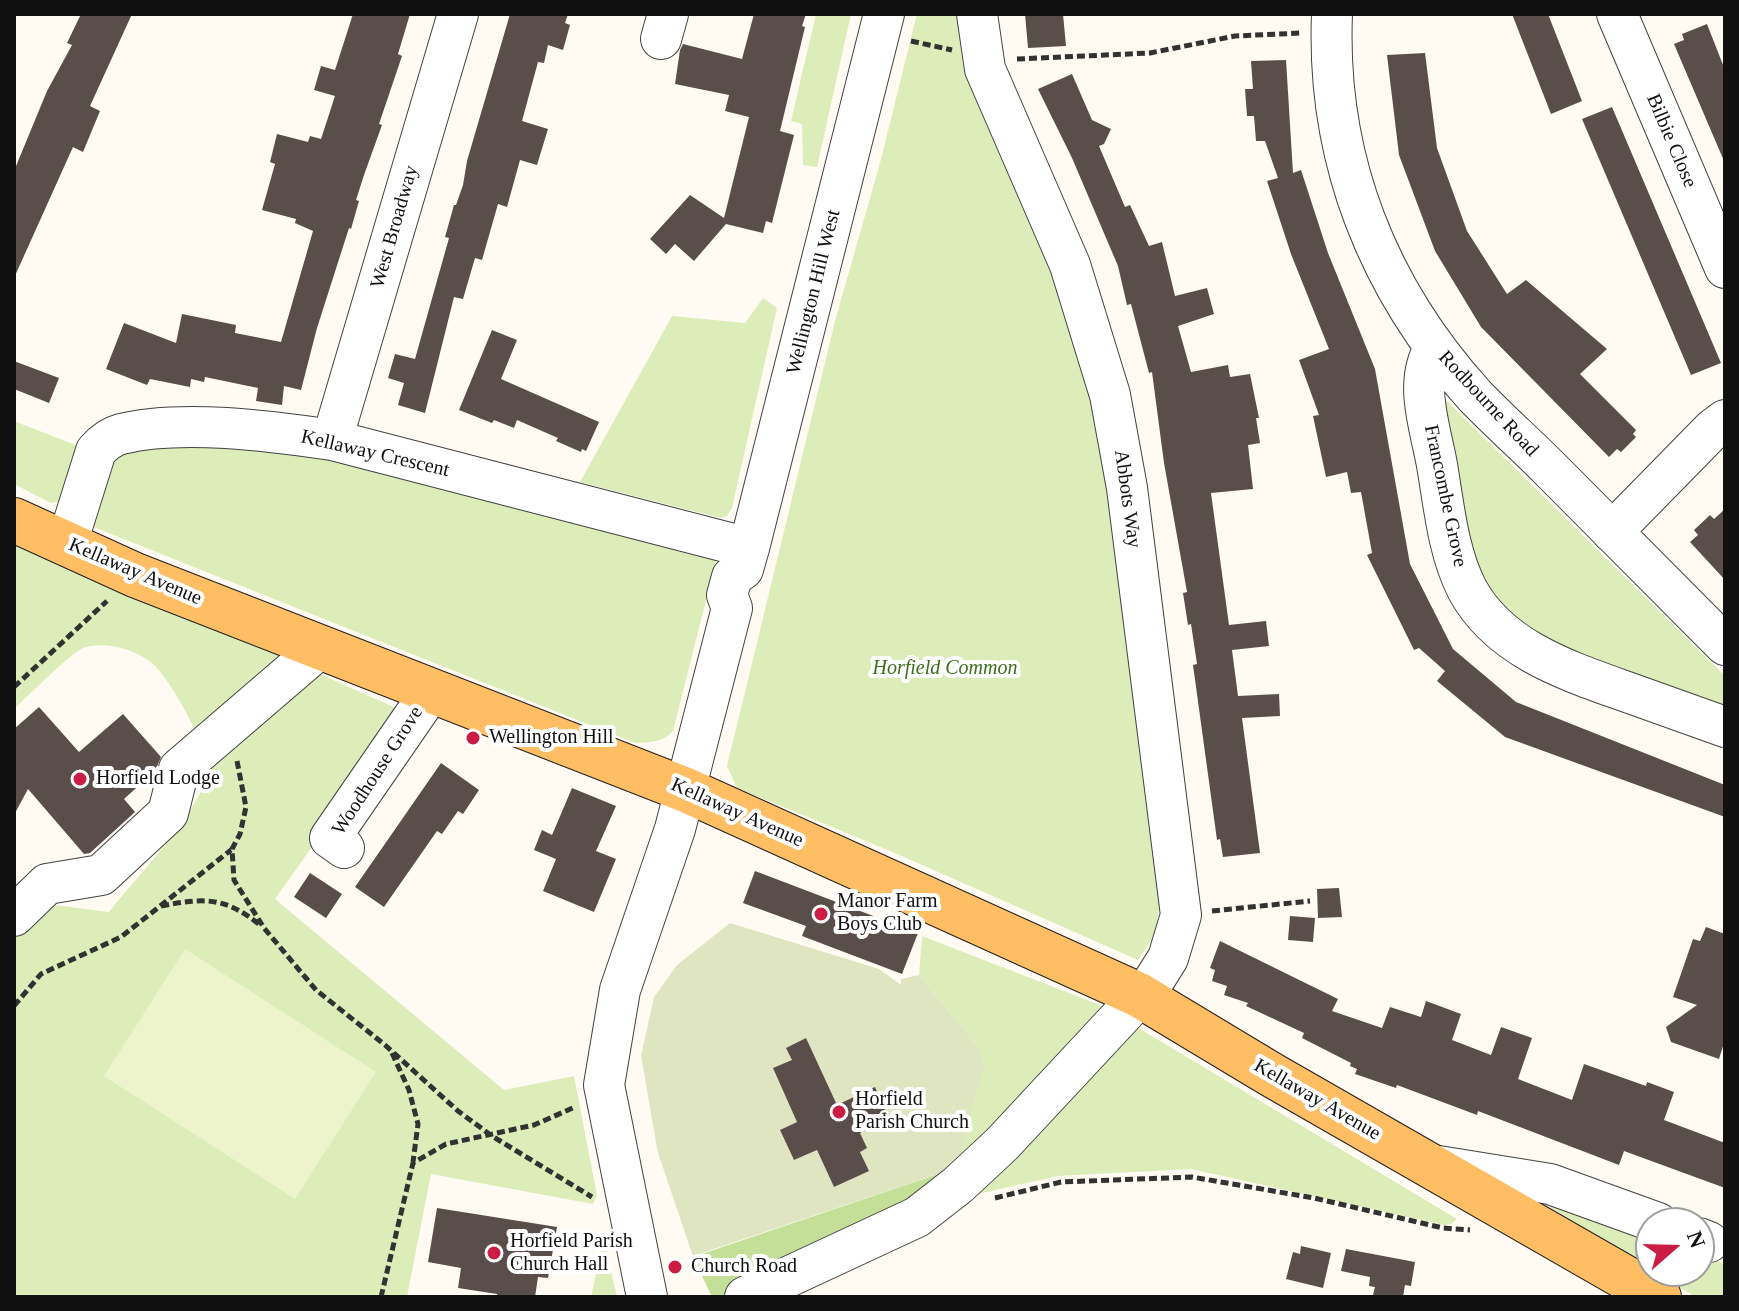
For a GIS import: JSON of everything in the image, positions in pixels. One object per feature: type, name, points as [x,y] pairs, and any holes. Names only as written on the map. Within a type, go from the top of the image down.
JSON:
[{"type":"main road","name":"Kellaway Avenue","points":[[14,520],[135,575],[686,790],[1139,995],[1659,1297]]},
{"type":"street","name":"West Broadway","points":[[332,440],[458,14]]},
{"type":"street","name":"Abbots Way","points":[[745,1297],[917,1217],[958,1185],[1002,1144],[1153,982],[1168,958],[1181,915],[1127,488],[1110,395],[1070,265],[985,69],[977,14]]},
{"type":"street","name":"Bilbie Close","points":[[1601,15],[1720,244]]},
{"type":"street","name":"Wellington Hill West","points":[[686,790],[732,608],[746,601],[752,582],[746,558],[881,24]]},
{"type":"street","name":"Rodbourne Road","points":[[1332,25],[1337,115],[1359,207],[1391,281],[1435,347],[1476,396],[1725,645]]},
{"type":"street","name":"Francombe Grove","points":[[1435,347],[1427,362],[1423,388],[1450,537],[1463,580],[1473,598],[1508,635],[1554,665],[1725,727]]},
{"type":"street","points":[[1612,532],[1725,420]]},
{"type":"street","name":"Kellaway Crescent","points":[[67,543],[96,451],[106,440],[119,434],[166,428],[265,430],[332,440],[746,558]]},
{"type":"street","points":[[14,916],[47,884],[101,875],[168,813],[179,769],[321,647]]},
{"type":"street","name":"Woodhouse Grove","points":[[344,848],[330,838],[432,690]]},
{"type":"street","points":[[647,1297],[604,1085],[620,990],[686,790]]},
{"type":"street","name":"Kellaway Avenue","points":[[1432,1165],[1550,1184],[1635,1215]]},
{"type":"path","points":[[881,24],[983,58],[1035,59],[1150,53],[1235,36],[1308,33],[1332,25]]},
{"type":"path","points":[[14,687],[135,575]]},
{"type":"path","points":[[14,1006],[41,974],[121,937],[232,849],[240,834],[246,807],[230,725]]},
{"type":"path","points":[[232,849],[234,880],[264,928],[316,990],[391,1050],[458,1111],[492,1136],[630,1220]]},
{"type":"path","points":[[158,907],[199,899],[240,909],[264,928]]},
{"type":"path","points":[[1181,915],[1310,901]]},
{"type":"path","points":[[381,1297],[413,1163],[418,1124],[409,1090],[391,1050]]},
{"type":"path","points":[[413,1163],[446,1144],[534,1125],[573,1108],[604,1085]]},
{"type":"path","points":[[989,1200],[1061,1182],[1192,1177],[1314,1198],[1443,1228],[1474,1230]]},
{"type":"green space","points":[[816,14],[851,14],[817,167],[803,165],[802,124],[791,121]]},
{"type":"green space","name":"Horfield Common","points":[[917,14],[963,14],[978,83],[1099,399],[1164,888],[1153,938],[1138,960],[895,853],[737,788],[727,766],[835,321],[880,163]]},
{"type":"green space","points":[[763,298],[777,308],[732,508],[727,516],[720,518],[580,482],[672,316],[745,323]]},
{"type":"green space","points":[[1444,398],[1725,676],[1725,716],[1522,633],[1473,565]]},
{"type":"green space","points":[[14,421],[78,446],[58,502],[51,503],[14,484]]},
{"type":"green space","points":[[134,443],[300,447],[708,552],[716,561],[673,731],[660,740],[635,743],[86,524],[108,463]]},
{"type":"green space","points":[[14,537],[407,713],[275,899],[504,1090],[574,1076],[597,1195],[593,1204],[431,1174],[407,1297],[14,1297],[14,936],[39,903],[109,912],[181,824],[203,787],[207,772],[196,732],[169,684],[153,664],[130,651],[101,645],[83,648],[59,666],[14,709]]},
{"type":"green space","points":[[730,923],[879,969],[901,985],[901,979],[919,975],[976,1044],[984,1065],[956,1168],[693,1256],[658,1153],[641,1056],[654,997],[677,965]],"holes":[[[806,1039],[837,1105],[875,1088],[889,1119],[860,1133],[860,1152],[868,1171],[834,1187],[817,1150],[794,1160],[780,1130],[797,1122],[792,1060],[787,1048]]]},
{"type":"green space","points":[[922,936],[1100,1005],[1457,1219],[1444,1225],[1191,1169],[1058,1176],[969,1196],[956,1168],[976,1044],[919,975]]},
{"type":"green space","points":[[185,949],[376,1072],[295,1199],[104,1076]]},
{"type":"green space","points":[[956,1168],[969,1196],[753,1297],[712,1297],[693,1257]]},
{"type":"green space","points":[[1552,1193],[1635,1227],[1635,1260],[1545,1204]]},
{"type":"green space","points":[[604,1248],[617,1297],[591,1297],[601,1251]]},
{"type":"green space","points":[[1715,1260],[1725,1264],[1725,1297],[1696,1297],[1679,1287],[1715,1287]]},
{"type":"building","points":[[81,14],[132,14],[90,106],[100,111],[83,152],[73,147],[14,278],[14,171],[47,91],[72,45],[67,43]]},
{"type":"building","points":[[353,14],[410,14],[398,54],[402,56],[379,124],[382,125],[356,200],[359,201],[351,229],[317,328],[301,390],[284,386],[282,405],[256,401],[258,388],[205,377],[204,382],[191,379],[190,387],[150,379],[147,385],[106,369],[124,323],[176,343],[182,314],[236,325],[235,333],[281,342],[313,231],[295,223],[296,219],[262,210],[275,164],[270,162],[277,134],[308,142],[310,136],[321,139],[335,96],[314,90],[321,66],[335,70]]},
{"type":"building","points":[[510,14],[568,14],[565,23],[570,25],[563,50],[548,45],[544,63],[538,62],[522,121],[548,129],[537,165],[520,160],[507,207],[498,204],[482,260],[475,258],[463,299],[454,297],[425,413],[398,405],[404,383],[388,378],[395,354],[415,359],[449,238],[445,237],[463,185],[467,161]]},
{"type":"building","points":[[754,14],[806,14],[780,131],[794,135],[772,223],[766,221],[763,233],[726,224],[694,261],[675,244],[666,254],[650,239],[690,195],[724,218],[749,117],[725,111],[729,95],[675,84],[680,50],[683,44],[742,59]]},
{"type":"building","points":[[1025,14],[1063,14],[1066,46],[1028,48]]},
{"type":"building","points":[[1512,14],[1548,14],[1582,101],[1551,114]]},
{"type":"building","points":[[1707,24],[1725,70],[1724,161],[1674,44],[1684,40],[1682,34]]},
{"type":"building","points":[[1425,53],[1437,148],[1467,231],[1507,294],[1526,280],[1607,349],[1580,374],[1636,430],[1633,434],[1636,437],[1621,452],[1617,449],[1609,457],[1481,327],[1435,251],[1399,155],[1387,55]]},
{"type":"building","points":[[1286,60],[1293,173],[1301,170],[1328,253],[1375,369],[1410,564],[1453,649],[1516,702],[1725,785],[1725,817],[1505,737],[1437,681],[1445,671],[1419,648],[1414,650],[1367,555],[1372,553],[1361,492],[1351,493],[1347,472],[1326,477],[1313,416],[1319,415],[1299,360],[1329,349],[1291,254],[1267,181],[1278,178],[1265,141],[1256,141],[1254,116],[1247,116],[1245,89],[1253,89],[1251,61]]},
{"type":"building","points":[[1072,74],[1092,120],[1111,129],[1104,144],[1099,146],[1125,207],[1130,205],[1149,246],[1162,242],[1175,296],[1207,288],[1214,314],[1178,326],[1191,372],[1228,365],[1230,377],[1250,374],[1259,418],[1256,418],[1260,443],[1248,445],[1253,489],[1211,493],[1229,625],[1266,621],[1269,646],[1232,650],[1238,696],[1279,694],[1280,716],[1242,718],[1260,853],[1223,857],[1220,839],[1217,840],[1193,665],[1197,664],[1183,593],[1187,592],[1164,463],[1152,372],[1149,373],[1131,304],[1127,305],[1118,266],[1072,158],[1038,89]]},
{"type":"building","points":[[1612,107],[1721,363],[1691,375],[1582,119]]},
{"type":"building","points":[[492,330],[517,340],[501,379],[599,422],[586,451],[582,449],[581,452],[556,441],[558,438],[517,420],[514,428],[459,410]]},
{"type":"building","points":[[14,361],[59,378],[49,403],[14,389]]},
{"type":"building","points":[[1725,509],[1725,580],[1690,542],[1698,535],[1694,530],[1710,515],[1714,519]]},
{"type":"building","name":"Horfield Lodge","points":[[39,707],[79,752],[123,714],[161,757],[155,771],[124,799],[135,812],[90,853],[84,854],[28,789],[14,815],[14,729]]},
{"type":"building","points":[[441,763],[479,790],[463,814],[458,811],[442,834],[437,831],[384,907],[355,887]]},
{"type":"building","points":[[572,788],[616,806],[596,851],[616,859],[594,912],[543,891],[556,859],[534,850],[542,830],[552,835]]},
{"type":"building","name":"Manor Farm Boys Club","points":[[755,871],[918,933],[902,974],[802,936],[806,926],[743,903]]},
{"type":"building","points":[[310,873],[342,894],[326,918],[294,897]]},
{"type":"building","points":[[1339,888],[1342,917],[1318,918],[1317,889]]},
{"type":"building","points":[[1290,916],[1315,918],[1313,942],[1288,940]]},
{"type":"building","points":[[1706,927],[1725,934],[1725,1040],[1719,1059],[1671,1042],[1666,1027],[1697,1005],[1673,997],[1693,939],[1700,941]]},
{"type":"building","points":[[1220,941],[1338,999],[1332,1011],[1382,1028],[1390,1007],[1421,1017],[1426,1001],[1461,1014],[1452,1040],[1491,1055],[1501,1027],[1532,1038],[1518,1079],[1572,1100],[1584,1064],[1646,1086],[1647,1082],[1674,1092],[1664,1120],[1725,1143],[1725,1188],[1624,1151],[1619,1165],[1478,1111],[1477,1115],[1397,1085],[1396,1088],[1355,1074],[1357,1069],[1350,1066],[1351,1063],[1302,1038],[1304,1033],[1246,1006],[1248,1003],[1224,995],[1227,986],[1212,981],[1215,970],[1210,968]]},
{"type":"building","name":"Horfield Parish Church","points":[[806,1038],[837,1105],[875,1087],[889,1119],[860,1133],[867,1148],[860,1152],[869,1171],[834,1187],[817,1150],[794,1160],[780,1130],[797,1122],[773,1068],[792,1060],[786,1048]]},
{"type":"building","name":"Horfield Parish Church Hall","points":[[437,1208],[557,1227],[548,1278],[538,1277],[535,1297],[497,1297],[497,1294],[458,1288],[461,1268],[428,1262]]},
{"type":"building","points":[[1301,1246],[1331,1253],[1323,1288],[1286,1279],[1293,1252],[1300,1254]]},
{"type":"building","points":[[1346,1249],[1415,1262],[1411,1286],[1405,1285],[1403,1297],[1373,1295],[1375,1287],[1369,1286],[1370,1277],[1341,1271]]},
{"type":"place","name":"Wellington Hill","points":[[473,738]]},
{"type":"place","name":"Horfield Lodge","points":[[80,779]]},
{"type":"place","name":"Manor Farm Boys Club","points":[[821,914]]},
{"type":"place","name":"Horfield Parish Church","points":[[839,1112]]},
{"type":"place","name":"Horfield Parish Church Hall","points":[[494,1253]]},
{"type":"place","name":"Church Road","points":[[675,1267]]}]
